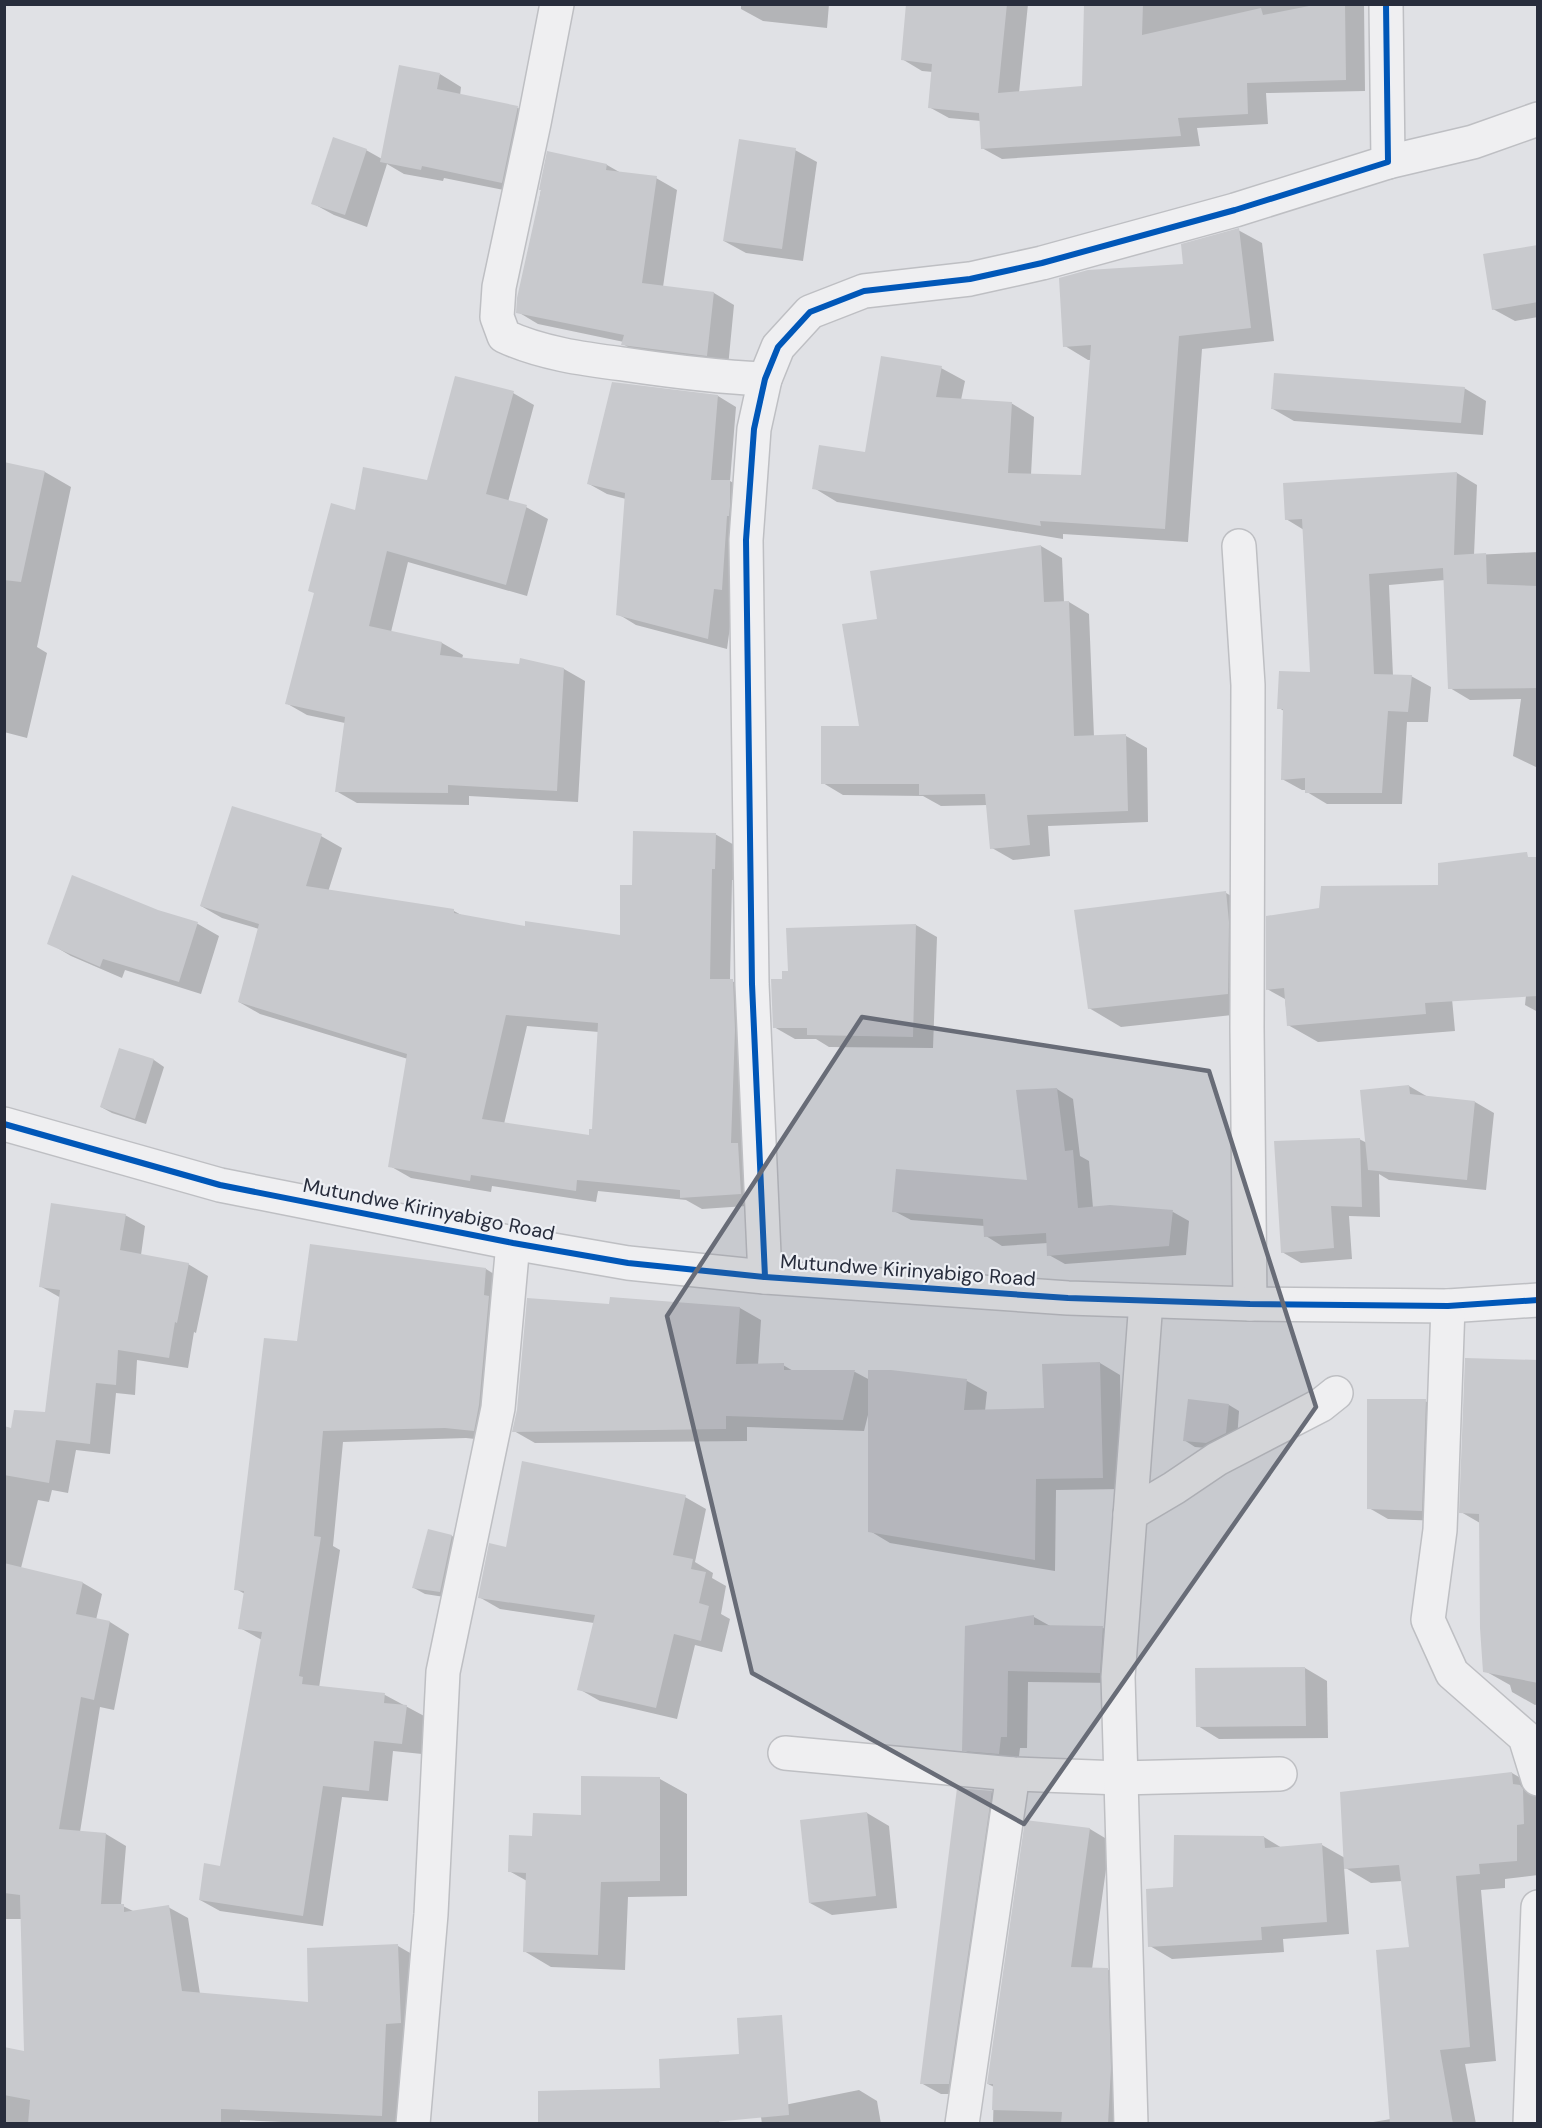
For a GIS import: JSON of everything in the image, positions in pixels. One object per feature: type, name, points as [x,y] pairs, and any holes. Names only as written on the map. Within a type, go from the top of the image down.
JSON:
[{"type":"street","points":[[557,4],[499,287],[496,317],[504,336],[524,345],[588,359],[726,377],[765,379]]},
{"type":"street","points":[[1386,4],[1388,162]]},
{"type":"street","points":[[765,1277],[752,984],[746,540],[754,429],[765,379],[778,347],[810,312],[864,291],[970,279],[1042,263],[1235,210],[1388,162],[1473,142],[1538,119]]},
{"type":"street","points":[[1239,546],[1248,685],[1247,1028],[1250,1304]]},
{"type":"street","name":"Mutundwe Kirinyabigo Road","points":[[4,1124],[220,1185],[513,1243],[628,1263],[765,1277],[1068,1298],[1250,1304],[1448,1306],[1538,1300]]},
{"type":"street","points":[[413,2124],[431,1914],[443,1672],[498,1408],[513,1243]]},
{"type":"street","points":[[1131,2124],[1118,1677],[1146,1301]]},
{"type":"street","points":[[1448,1306],[1440,1530],[1428,1620],[1452,1673],[1525,1737],[1538,1779]]},
{"type":"street","points":[[1130,1514],[1174,1488],[1216,1459],[1321,1405],[1336,1393]]},
{"type":"street","points":[[785,1753],[1013,1774],[1120,1778],[1280,1774]]},
{"type":"street","points":[[962,2124],[1013,1774]]},
{"type":"street","points":[[1530,2124],[1538,1907]]},
{"type":"highlighted area","points":[[862,1017],[1209,1071],[1316,1407],[1024,1824],[752,1673],[667,1316]]},
{"type":"building","points":[[906,4],[1007,4],[998,93],[1082,86],[1084,4],[1143,4],[1142,35],[1261,8],[1263,15],[1319,4],[1345,4],[1346,80],[1247,83],[1248,114],[1178,118],[1181,136],[981,149],[979,113],[928,108],[932,64],[901,60]]},
{"type":"building","points":[[399,65],[440,73],[437,89],[518,106],[502,183],[422,166],[421,170],[380,162]]},
{"type":"building","points":[[333,137],[367,149],[345,215],[311,204]]},
{"type":"building","points":[[739,139],[796,148],[782,249],[723,241]]},
{"type":"building","points":[[547,151],[607,164],[606,170],[657,176],[642,283],[714,292],[707,356],[621,345],[624,335],[516,313],[517,298],[541,190],[539,190]]},
{"type":"building","points":[[1239,228],[1251,328],[1179,336],[1165,529],[1040,521],[1041,526],[812,489],[819,445],[865,452],[881,356],[942,366],[936,397],[1012,402],[1008,473],[1081,475],[1091,345],[1063,347],[1059,278],[1088,270],[1183,264],[1181,244]]},
{"type":"building","points":[[1538,245],[1538,302],[1492,310],[1483,254]]},
{"type":"building","points":[[1274,373],[1465,387],[1461,423],[1271,409]]},
{"type":"building","points":[[455,376],[514,391],[486,494],[527,505],[506,585],[387,551],[369,626],[442,642],[440,655],[519,664],[520,658],[564,668],[557,791],[448,785],[448,793],[335,792],[345,717],[285,704],[314,593],[308,591],[331,503],[355,510],[363,467],[427,480]]},
{"type":"building","points":[[612,382],[718,395],[711,480],[730,480],[730,506],[729,516],[727,516],[722,590],[714,589],[708,639],[616,615],[625,493],[587,484]]},
{"type":"building","points":[[4,462],[45,471],[21,582],[4,580]]},
{"type":"building","points":[[1457,472],[1454,555],[1486,553],[1487,584],[1538,586],[1538,688],[1448,689],[1443,568],[1369,574],[1374,674],[1412,675],[1408,712],[1388,711],[1382,793],[1305,793],[1305,778],[1281,780],[1283,709],[1277,709],[1279,671],[1310,672],[1302,519],[1285,520],[1283,483]]},
{"type":"building","points":[[1041,545],[1044,602],[1069,601],[1074,736],[1126,734],[1128,811],[1027,815],[1030,845],[990,849],[985,794],[919,795],[919,784],[821,784],[821,726],[859,726],[842,624],[877,619],[870,571]]},
{"type":"building","points":[[232,806],[322,834],[306,886],[454,909],[454,913],[525,926],[525,921],[620,935],[620,885],[632,885],[633,831],[716,833],[715,869],[712,869],[710,979],[733,979],[735,1030],[731,1143],[738,1143],[741,1194],[680,1198],[680,1190],[577,1180],[576,1191],[471,1175],[470,1181],[388,1167],[407,1054],[238,1002],[259,924],[200,906]],"holes":[[[506,1015],[598,1023],[592,1129],[589,1129],[589,1135],[482,1119]]]},
{"type":"building","points":[[1527,852],[1528,857],[1538,857],[1538,996],[1425,1003],[1426,1014],[1287,1026],[1284,988],[1266,990],[1266,916],[1319,908],[1321,886],[1438,885],[1438,863]]},
{"type":"building","points":[[72,875],[158,910],[198,922],[179,982],[103,959],[100,967],[47,944]]},
{"type":"building","points":[[1226,891],[1229,922],[1228,994],[1088,1009],[1074,910]]},
{"type":"building","points":[[916,924],[913,1037],[807,1035],[807,1028],[773,1028],[771,979],[782,979],[782,971],[788,971],[786,928]]},
{"type":"building","points":[[119,1048],[154,1059],[135,1119],[100,1107]]},
{"type":"building","points":[[1409,1085],[1410,1094],[1475,1101],[1467,1180],[1368,1170],[1360,1090]]},
{"type":"building","points":[[1057,1088],[1065,1151],[1073,1150],[1078,1208],[1110,1205],[1173,1210],[1169,1246],[1047,1256],[1046,1233],[984,1237],[983,1219],[892,1212],[896,1169],[1027,1180],[1016,1090]]},
{"type":"building","points":[[1360,1138],[1362,1207],[1331,1206],[1334,1248],[1281,1253],[1274,1141]]},
{"type":"building","points":[[51,1203],[126,1214],[120,1250],[189,1263],[169,1358],[118,1350],[116,1385],[96,1383],[90,1444],[56,1440],[49,1483],[4,1475],[4,1426],[11,1428],[14,1410],[45,1412],[60,1290],[39,1287]]},
{"type":"building","points":[[310,1244],[486,1268],[484,1295],[489,1296],[479,1405],[474,1431],[445,1428],[323,1431],[314,1536],[321,1537],[299,1676],[303,1677],[302,1684],[385,1693],[384,1703],[407,1705],[402,1744],[374,1741],[369,1791],[323,1786],[303,1916],[199,1900],[204,1863],[220,1866],[262,1632],[238,1629],[244,1591],[234,1590],[264,1338],[297,1341]]},
{"type":"building","points":[[610,1297],[740,1307],[736,1364],[784,1363],[784,1370],[855,1370],[843,1420],[726,1416],[726,1429],[512,1432],[517,1410],[527,1298],[609,1304]]},
{"type":"building","points":[[1465,1358],[1538,1360],[1538,1683],[1483,1672],[1480,1628],[1479,1514],[1459,1513]]},
{"type":"building","points":[[1100,1362],[1103,1478],[1036,1479],[1035,1560],[868,1532],[868,1370],[891,1370],[967,1379],[964,1410],[1044,1408],[1042,1364]]},
{"type":"building","points":[[1188,1399],[1229,1404],[1226,1433],[1206,1443],[1183,1441]]},
{"type":"building","points":[[1367,1399],[1426,1399],[1422,1511],[1367,1509]]},
{"type":"building","points":[[522,1461],[686,1495],[673,1555],[693,1559],[691,1569],[706,1572],[699,1603],[709,1606],[701,1641],[674,1634],[656,1708],[577,1690],[595,1615],[478,1598],[489,1543],[506,1547]]},
{"type":"building","points":[[428,1529],[452,1535],[440,1592],[412,1588]]},
{"type":"building","points":[[4,1563],[83,1582],[76,1614],[110,1621],[94,1700],[81,1697],[59,1829],[106,1833],[101,1904],[124,1904],[124,1912],[169,1905],[182,1991],[308,2002],[307,1948],[398,1944],[401,2023],[386,2024],[382,2116],[221,2109],[221,2124],[28,2124],[30,2100],[4,2095],[4,2047],[24,2051],[20,1895],[4,1893]]},
{"type":"building","points":[[1034,1615],[1034,1625],[1103,1626],[1100,1673],[1008,1671],[1007,1737],[1001,1737],[999,1754],[962,1751],[965,1626]]},
{"type":"building","points":[[1305,1667],[1306,1726],[1196,1727],[1195,1668]]},
{"type":"building","points":[[1512,1772],[1513,1784],[1520,1785],[1523,1789],[1524,1824],[1517,1825],[1517,1861],[1479,1864],[1480,1874],[1456,1876],[1470,2047],[1440,2050],[1453,2124],[1390,2124],[1376,1950],[1409,1947],[1399,1865],[1344,1869],[1340,1792]]},
{"type":"building","points":[[581,1776],[660,1777],[660,1881],[601,1882],[598,1955],[523,1952],[526,1873],[508,1872],[509,1835],[532,1836],[533,1813],[581,1815]]},
{"type":"building","points":[[957,1788],[992,1791],[949,2084],[920,2084]]},
{"type":"building","points":[[867,1812],[876,1896],[809,1903],[800,1820]]},
{"type":"building","points":[[1025,1820],[1090,1828],[1071,1967],[1108,1968],[1111,2068],[1108,2124],[1061,2124],[1062,2112],[992,2110],[993,2084],[987,2084]]},
{"type":"building","points":[[1174,1835],[1264,1836],[1265,1848],[1322,1843],[1327,1922],[1261,1927],[1262,1940],[1148,1947],[1146,1889],[1173,1887]]},
{"type":"building","points":[[782,2015],[789,2115],[693,2124],[538,2124],[538,2091],[660,2088],[659,2059],[739,2054],[737,2018]]},
{"type":"cycle path","points":[[765,1277],[752,984],[746,540],[754,429],[765,379],[778,347],[810,312],[864,291],[970,279],[1042,263],[1235,210],[1388,162],[1386,4]]},
{"type":"cycle path","points":[[4,1124],[220,1185],[513,1243],[628,1263],[765,1277],[1068,1298],[1250,1304],[1448,1306],[1538,1300]]}]
